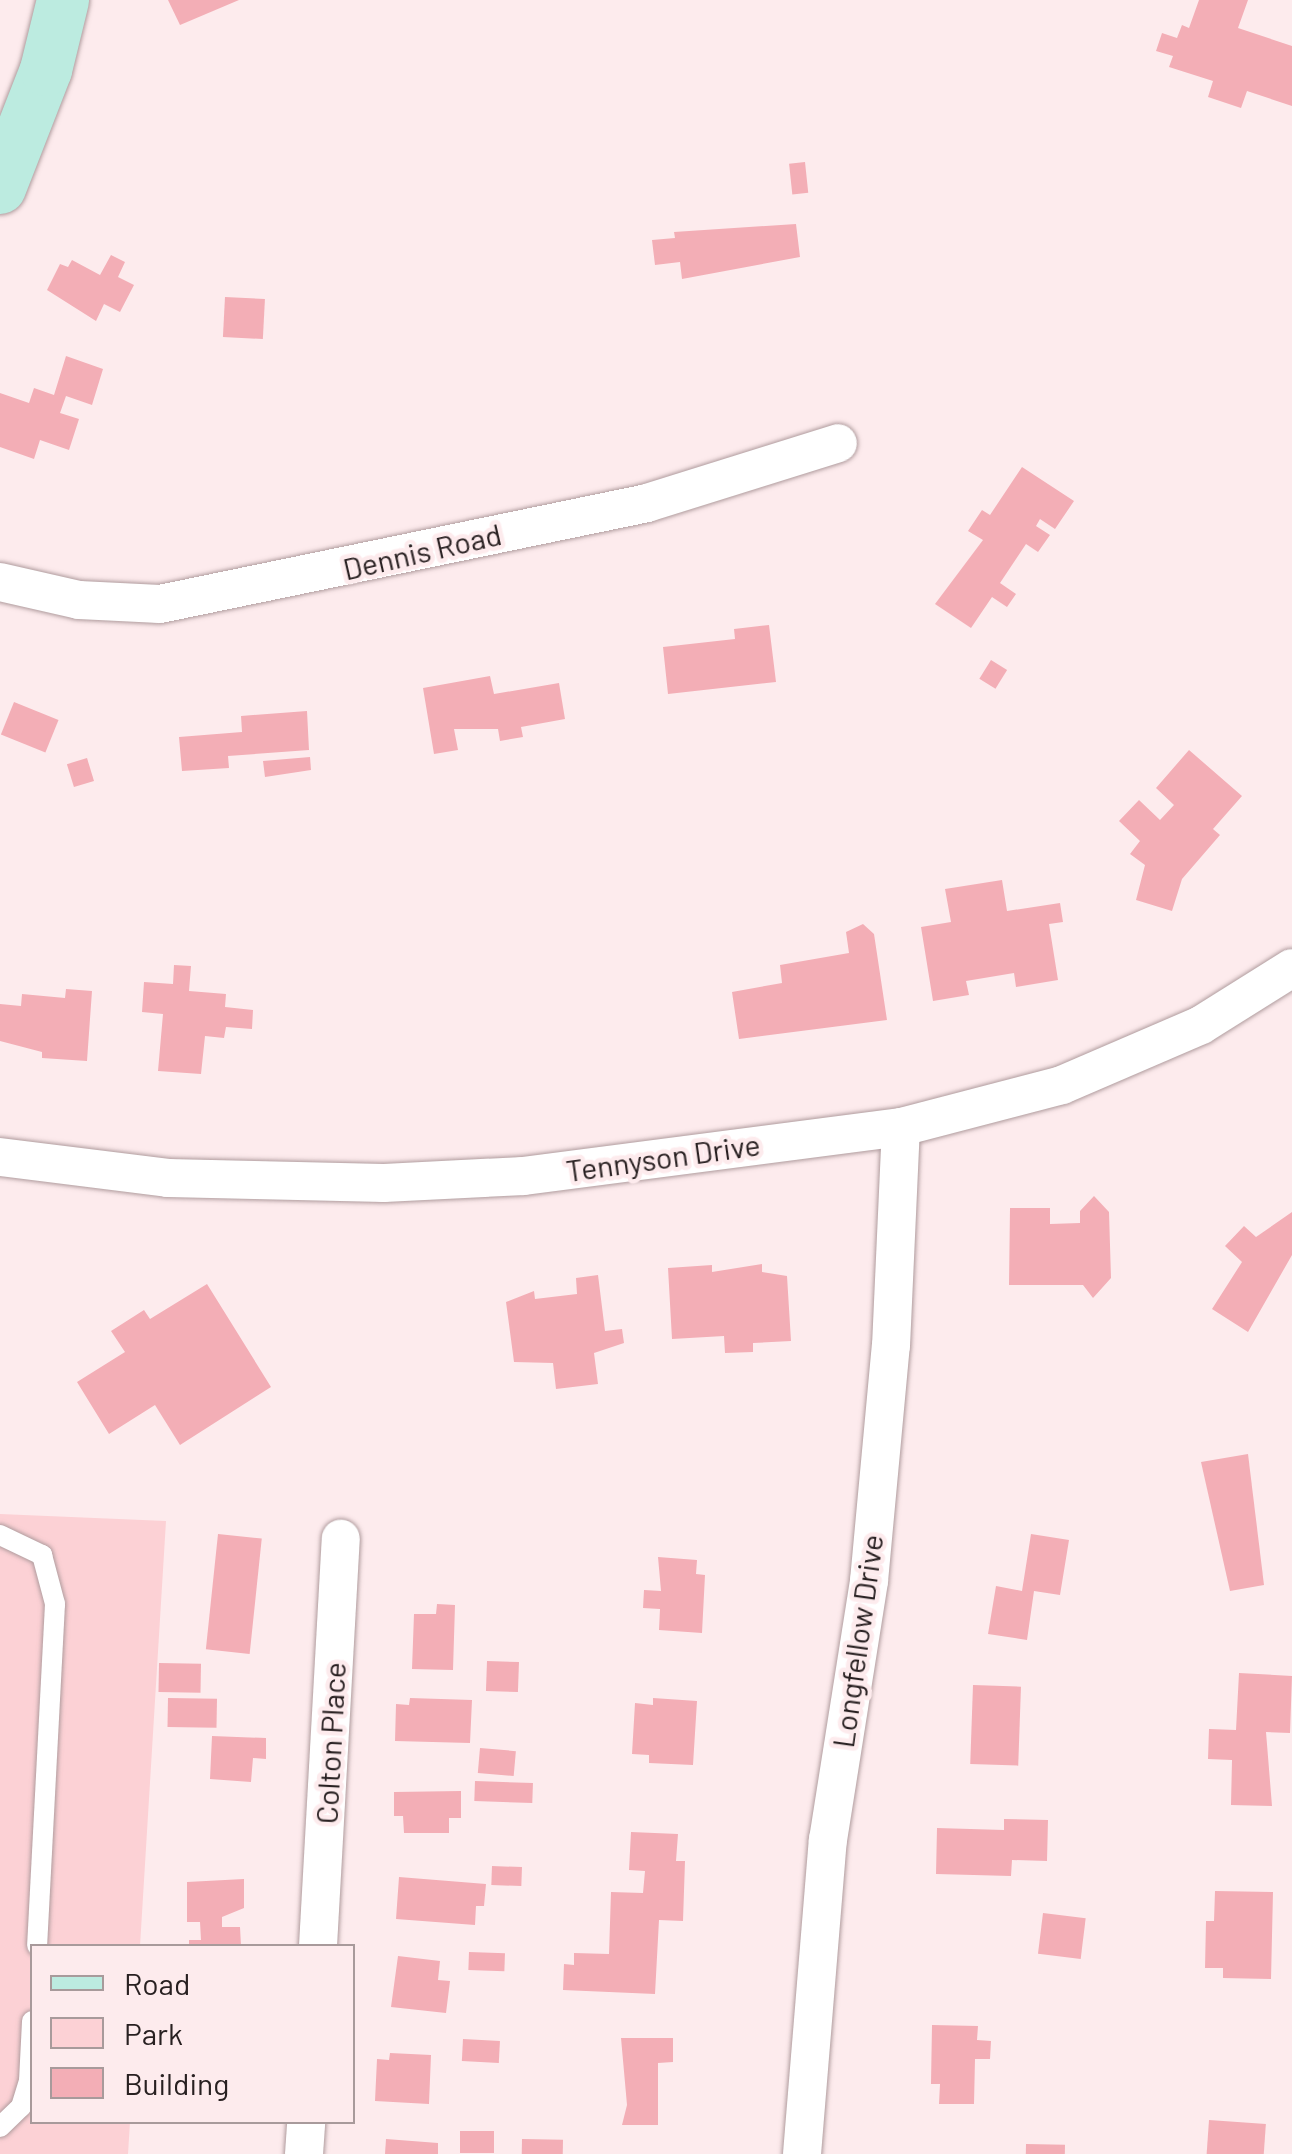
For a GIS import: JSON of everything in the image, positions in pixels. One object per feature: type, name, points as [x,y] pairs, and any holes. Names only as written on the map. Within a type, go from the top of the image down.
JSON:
[{"type":"main road","points":[[1,188],[46,70],[63,0]]},
{"type":"street","name":"Dennis Road","points":[[0,582],[79,600],[160,604],[647,503],[838,442]]},
{"type":"street","name":"Tennyson Drive","points":[[0,1157],[168,1178],[384,1184],[524,1176],[901,1127],[1025,1097],[1136,1055],[1292,968]]},
{"type":"street","name":"Longfellow Drive","points":[[802,2154],[828,1840],[869,1581],[891,1346],[901,1127]]},
{"type":"street","name":"Colton Place","points":[[318,1944],[340,1539]]},
{"type":"street","points":[[304,2154],[306,2124]]},
{"type":"lane","points":[[0,1535],[42,1555],[56,1604],[36,1944]]},
{"type":"lane","points":[[0,2127],[21,2107],[30,2061]]},
{"type":"green space","points":[[0,1514],[166,1521],[140,1944],[30,1944],[30,2124],[130,2124],[128,2154],[0,2154]]},
{"type":"building","points":[[168,0],[239,0],[180,25]]},
{"type":"building","points":[[1199,0],[1248,0],[1238,28],[1292,46],[1292,106],[1247,91],[1241,108],[1208,97],[1213,81],[1169,67],[1173,56],[1156,51],[1162,33],[1177,38],[1182,25],[1189,28]]},
{"type":"building","points":[[805,162],[808,193],[792,195],[789,164]]},
{"type":"building","points":[[796,224],[800,257],[682,279],[680,262],[655,265],[652,240],[675,238],[674,232]]},
{"type":"building","points":[[111,255],[125,262],[118,277],[134,285],[120,312],[104,304],[96,321],[47,290],[60,264],[68,267],[72,260],[100,275]]},
{"type":"building","points":[[225,297],[265,299],[263,339],[223,337]]},
{"type":"building","points":[[66,356],[103,369],[92,405],[66,396],[60,413],[79,419],[69,450],[40,440],[34,459],[0,447],[0,393],[29,403],[34,388],[54,395]]},
{"type":"building","points":[[1022,467],[1074,501],[1055,529],[1040,519],[1036,526],[1050,535],[1038,552],[1026,544],[1000,583],[1016,594],[1007,607],[992,597],[971,628],[935,604],[983,540],[968,531],[982,510],[990,515]]},
{"type":"building","points":[[769,625],[776,682],[668,694],[663,647],[735,639],[734,629]]},
{"type":"building","points":[[991,660],[1007,670],[995,689],[979,679]]},
{"type":"building","points":[[490,676],[494,694],[559,683],[565,719],[521,727],[523,737],[500,741],[498,729],[454,729],[458,750],[434,754],[423,688]]},
{"type":"building","points":[[14,702],[59,720],[45,752],[1,734]]},
{"type":"building","points":[[307,711],[309,750],[228,756],[229,768],[182,771],[179,737],[242,732],[241,716]]},
{"type":"building","points":[[1189,750],[1242,796],[1213,829],[1220,835],[1182,879],[1172,911],[1136,900],[1145,865],[1130,854],[1140,841],[1119,821],[1139,800],[1160,820],[1174,805],[1156,788]]},
{"type":"building","points":[[310,757],[311,770],[265,777],[263,761]]},
{"type":"building","points":[[87,758],[94,781],[74,787],[67,764]]},
{"type":"building","points":[[1002,880],[1007,911],[1060,903],[1063,922],[1049,924],[1058,980],[1016,987],[1014,973],[966,981],[969,995],[933,1001],[921,927],[951,922],[945,889]]},
{"type":"building","points":[[863,924],[874,934],[887,1020],[739,1039],[732,992],[782,983],[780,965],[849,953],[846,932]]},
{"type":"building","points":[[174,965],[191,966],[189,991],[226,994],[225,1007],[253,1010],[252,1029],[226,1027],[224,1038],[205,1036],[201,1074],[158,1071],[163,1014],[142,1012],[144,982],[173,984]]},
{"type":"building","points":[[66,989],[92,991],[87,1061],[42,1058],[42,1052],[0,1041],[0,1004],[21,1006],[22,994],[65,998]]},
{"type":"building","points":[[1094,1196],[1109,1212],[1111,1278],[1093,1298],[1083,1285],[1009,1285],[1010,1208],[1050,1208],[1050,1224],[1080,1223],[1080,1211]]},
{"type":"building","points":[[1292,1212],[1292,1255],[1248,1332],[1212,1309],[1242,1262],[1225,1246],[1244,1226],[1256,1237]]},
{"type":"building","points":[[762,1264],[762,1272],[787,1276],[791,1341],[753,1343],[753,1352],[725,1353],[724,1336],[672,1339],[668,1268],[712,1265],[712,1272]]},
{"type":"building","points":[[598,1275],[605,1331],[622,1329],[624,1343],[594,1353],[598,1384],[556,1389],[553,1363],[514,1362],[506,1302],[534,1291],[535,1299],[577,1294],[576,1278]]},
{"type":"building","points":[[207,1284],[271,1387],[180,1445],[155,1405],[109,1434],[77,1382],[125,1352],[111,1331],[144,1310],[150,1319]]},
{"type":"building","points":[[1248,1454],[1264,1585],[1230,1591],[1201,1462]]},
{"type":"building","points":[[218,1534],[262,1539],[250,1654],[206,1649]]},
{"type":"building","points":[[1031,1534],[1069,1540],[1060,1595],[1034,1591],[1027,1640],[988,1634],[996,1586],[1022,1591]]},
{"type":"building","points":[[658,1557],[697,1560],[696,1574],[705,1575],[702,1633],[659,1630],[660,1609],[643,1608],[644,1590],[661,1591]]},
{"type":"building","points":[[437,1604],[455,1605],[453,1670],[412,1669],[414,1614],[436,1614]]},
{"type":"building","points":[[487,1661],[519,1662],[518,1692],[486,1691]]},
{"type":"building","points":[[159,1663],[201,1664],[200,1693],[158,1692]]},
{"type":"building","points":[[1239,1673],[1292,1676],[1290,1733],[1266,1732],[1272,1806],[1231,1805],[1232,1760],[1208,1759],[1209,1729],[1236,1730]]},
{"type":"building","points":[[973,1685],[1021,1687],[1018,1766],[970,1764]]},
{"type":"building","points":[[168,1698],[217,1699],[216,1728],[167,1727]]},
{"type":"building","points":[[410,1698],[472,1700],[470,1743],[395,1741],[396,1704],[409,1705]]},
{"type":"building","points":[[653,1698],[697,1701],[693,1765],[649,1763],[649,1755],[632,1754],[635,1703],[653,1705]]},
{"type":"building","points":[[212,1736],[266,1738],[266,1759],[253,1758],[251,1782],[210,1779]]},
{"type":"building","points":[[480,1748],[516,1751],[514,1776],[478,1773]]},
{"type":"building","points":[[475,1781],[533,1783],[532,1803],[474,1801]]},
{"type":"building","points":[[461,1791],[461,1818],[449,1818],[449,1833],[404,1833],[403,1816],[394,1816],[394,1792]]},
{"type":"building","points":[[1004,1819],[1048,1820],[1047,1861],[1012,1860],[1011,1876],[936,1874],[937,1828],[1004,1830]]},
{"type":"building","points":[[631,1832],[678,1834],[676,1861],[685,1861],[683,1921],[659,1920],[655,1994],[563,1990],[564,1964],[574,1965],[574,1953],[609,1954],[611,1892],[643,1893],[645,1871],[629,1870]]},
{"type":"building","points":[[492,1866],[522,1867],[521,1886],[491,1885]]},
{"type":"building","points":[[399,1877],[486,1884],[484,1906],[476,1906],[475,1925],[396,1919]]},
{"type":"building","points":[[244,1879],[244,1908],[222,1917],[222,1927],[240,1927],[241,1944],[189,1944],[189,1940],[201,1940],[200,1922],[187,1922],[187,1882]]},
{"type":"building","points":[[1215,1891],[1273,1892],[1271,1979],[1223,1978],[1223,1968],[1205,1968],[1206,1921],[1214,1921]]},
{"type":"building","points":[[1043,1913],[1086,1918],[1081,1959],[1038,1954]]},
{"type":"building","points":[[469,1952],[505,1953],[504,1971],[468,1970]]},
{"type":"building","points":[[398,1956],[440,1961],[438,1980],[450,1981],[446,2013],[391,2007]]},
{"type":"building","points":[[932,2025],[978,2026],[977,2040],[991,2041],[990,2059],[975,2059],[974,2104],[939,2104],[940,2084],[931,2084]]},
{"type":"building","points":[[621,2038],[673,2038],[673,2062],[658,2063],[658,2125],[622,2125],[627,2105]]},
{"type":"building","points":[[463,2039],[500,2041],[499,2063],[462,2061]]},
{"type":"building","points":[[390,2053],[431,2055],[429,2104],[375,2101],[377,2059],[389,2060]]},
{"type":"building","points":[[1209,2120],[1266,2124],[1264,2154],[1207,2154]]},
{"type":"building","points":[[460,2131],[494,2131],[494,2153],[460,2153]]},
{"type":"building","points":[[386,2139],[438,2143],[438,2154],[385,2154]]},
{"type":"building","points":[[522,2139],[563,2140],[563,2154],[522,2154]]},
{"type":"building","points":[[1026,2144],[1065,2145],[1065,2154],[1026,2154]]}]
